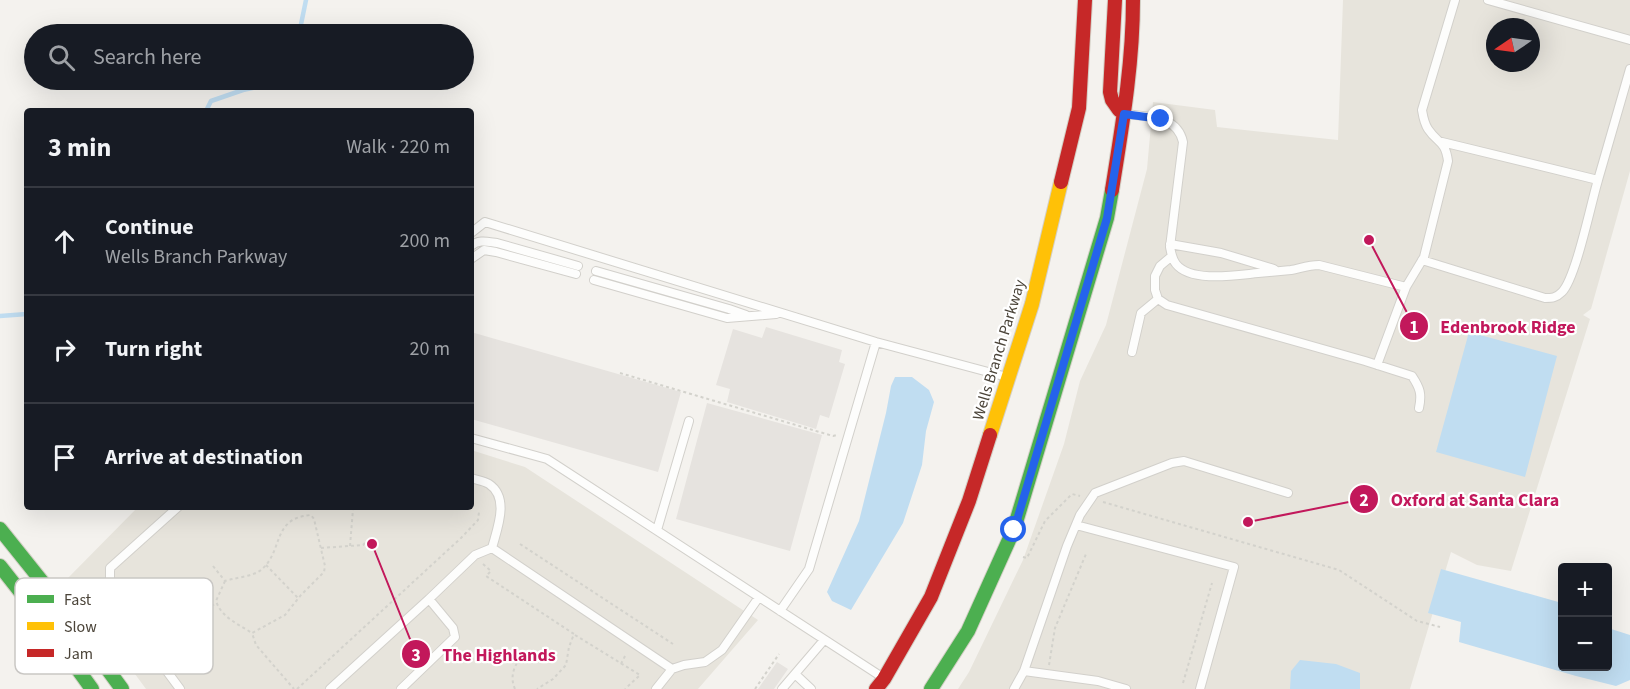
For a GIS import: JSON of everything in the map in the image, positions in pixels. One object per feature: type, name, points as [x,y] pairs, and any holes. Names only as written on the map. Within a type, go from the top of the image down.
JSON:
[{"type":"main road","name":"Wells Branch Parkway","points":[[884,684],[932,597],[969,501],[1032,304],[1079,108],[1085,0]]},
{"type":"main road","points":[[1115,0],[1110,92],[1117,108],[1124,114]]},
{"type":"main road","points":[[931,689],[968,631],[1014,530],[1107,218],[1124,114],[1133,28],[1133,0]]},
{"type":"main road","points":[[0,529],[39,578]]},
{"type":"main road","points":[[0,566],[15,585]]},
{"type":"main road","points":[[81,674],[92,689]]},
{"type":"main road","points":[[111,674],[122,689]]},
{"type":"lane","points":[[1377,365],[1406,287],[1424,257],[1448,161],[1447,151],[1442,142],[1429,130],[1422,110],[1455,0]]},
{"type":"lane","points":[[1488,0],[1630,40]]},
{"type":"lane","points":[[1422,260],[1545,298],[1554,298],[1563,292],[1572,273],[1630,69]]},
{"type":"lane","points":[[1124,114],[1161,119],[1172,124],[1181,135],[1183,142],[1170,244],[1177,266],[1184,271],[1217,276],[1292,270],[1319,265],[1406,287]]},
{"type":"lane","points":[[1442,142],[1598,180]]},
{"type":"lane","points":[[474,231],[485,222],[876,342],[1008,377]]},
{"type":"lane","points":[[474,243],[484,241],[497,243],[578,266]]},
{"type":"lane","points":[[1170,244],[1221,253],[1278,271]]},
{"type":"lane","points":[[474,257],[484,250],[496,252],[576,274]]},
{"type":"lane","points":[[1172,256],[1160,266],[1155,276],[1155,290],[1158,299],[1167,305],[1412,376],[1422,396],[1419,408]]},
{"type":"lane","points":[[595,275],[729,309],[750,317],[781,313]]},
{"type":"lane","points":[[1132,352],[1141,313],[1158,299]]},
{"type":"lane","points":[[780,611],[809,569],[876,342]]},
{"type":"lane","points":[[657,530],[689,421]]},
{"type":"lane","points":[[474,439],[546,459],[824,639],[884,684]]},
{"type":"lane","points":[[1014,689],[1023,671],[1067,546],[1076,525],[1095,493],[1172,463],[1184,461],[1288,493]]},
{"type":"lane","points":[[474,479],[489,483],[497,492],[502,511],[492,548]]},
{"type":"lane","points":[[110,578],[110,568],[175,510]]},
{"type":"lane","points":[[1076,525],[1234,567],[1200,689]]},
{"type":"lane","points":[[330,689],[475,555],[492,548]]},
{"type":"lane","points":[[492,548],[672,669]]},
{"type":"lane","points":[[656,689],[672,669],[705,662],[722,650],[759,597]]},
{"type":"lane","points":[[401,689],[455,637],[453,628],[429,599]]},
{"type":"lane","points":[[782,689],[824,639]]},
{"type":"lane","points":[[1023,671],[1098,681],[1126,689]]},
{"type":"lane","points":[[169,674],[180,689]]},
{"type":"lane","points":[[795,674],[811,689]]},
{"type":"path","points":[[620,373],[833,436],[838,433]]},
{"type":"path","points":[[1020,556],[1027,558],[1045,521],[1072,494],[1339,570],[1417,621],[1440,627]]},
{"type":"path","points":[[350,546],[353,510]]},
{"type":"path","points":[[225,580],[216,602],[222,614],[252,633],[256,645],[296,689],[461,538],[478,520],[479,512]]},
{"type":"path","points":[[225,580],[260,572],[273,556],[281,531],[293,520],[302,516],[311,515],[314,519],[325,566],[324,572],[285,615],[252,633]]},
{"type":"path","points":[[321,548],[363,545],[370,538],[375,543]]},
{"type":"path","points":[[520,544],[672,644]]},
{"type":"path","points":[[1049,665],[1055,628],[1086,554]]},
{"type":"path","points":[[483,564],[491,571],[486,576],[640,675],[625,689]]},
{"type":"path","points":[[266,565],[298,598]]},
{"type":"path","points":[[213,566],[225,580]]},
{"type":"path","points":[[1183,683],[1212,583]]},
{"type":"path","points":[[537,689],[554,679],[566,665],[574,634]]},
{"type":"path","points":[[515,689],[512,679],[513,671],[522,654]]},
{"type":"path","points":[[621,663],[626,654]]},
{"type":"path","points":[[755,689],[779,654]]},
{"type":"shaded area","points":[[1343,0],[1630,0],[1630,171],[1591,309],[1583,315],[1590,319],[1511,571],[1477,565],[1451,552],[1410,689],[958,689],[969,672],[1023,560],[1064,444],[1080,381],[1106,325],[1147,169],[1153,102],[1215,110],[1217,127],[1338,140]]},
{"type":"shaded area","points":[[766,327],[842,350],[839,362],[845,364],[829,418],[820,415],[816,429],[727,402],[730,389],[716,385],[733,329],[762,338]]},
{"type":"shaded area","points":[[474,333],[681,392],[658,472],[474,420]]},
{"type":"shaded area","points":[[707,403],[822,435],[790,551],[676,519]]},
{"type":"shaded area","points":[[474,451],[525,467],[758,620],[698,689],[146,689],[135,674],[213,674],[213,578],[68,578],[135,510],[474,510]]},
{"type":"shaded area","points":[[777,662],[788,669],[774,689],[758,689]]},
{"type":"water","points":[[1469,332],[1557,356],[1525,477],[1436,452]]},
{"type":"water","points":[[895,377],[912,377],[929,390],[934,402],[926,431],[922,465],[903,523],[851,610],[832,601],[827,592],[859,521]]},
{"type":"water","points":[[1441,569],[1558,602],[1558,671],[1459,642],[1461,622],[1428,613]]},
{"type":"water","points":[[1612,629],[1630,635],[1630,680],[1616,686],[1559,671],[1612,671]]},
{"type":"water","points":[[1300,660],[1336,664],[1360,673],[1360,689],[1290,689],[1291,671]]},
{"type":"waterway","points":[[301,24],[306,0]]},
{"type":"waterway","points":[[208,108],[211,101],[243,90]]},
{"type":"waterway","points":[[0,316],[24,314]]},
{"type":"traffic: fast","points":[[931,689],[968,631],[1014,529],[1107,218],[1112,190]]},
{"type":"traffic: fast","points":[[0,529],[39,578]]},
{"type":"traffic: fast","points":[[0,566],[15,585]]},
{"type":"traffic: fast","points":[[81,674],[92,689]]},
{"type":"traffic: fast","points":[[111,674],[122,689]]},
{"type":"traffic: slow","points":[[990,435],[1032,304],[1061,182]]},
{"type":"traffic: jam","points":[[1061,182],[1079,108],[1085,0]]},
{"type":"traffic: jam","points":[[1115,0],[1110,92],[1119,110]]},
{"type":"traffic: jam","points":[[1112,190],[1129,72],[1133,0]]},
{"type":"traffic: jam","points":[[876,689],[931,597],[969,501],[990,435]]},
{"type":"place","name":"Edenbrook Ridge","points":[[1369,240]]},
{"type":"place","name":"Oxford at Santa Clara","points":[[1248,522]]},
{"type":"place","name":"The Highlands","points":[[372,544]]},
{"type":"route","points":[[1014,530],[1107,218],[1124,114],[1161,119]]}]
